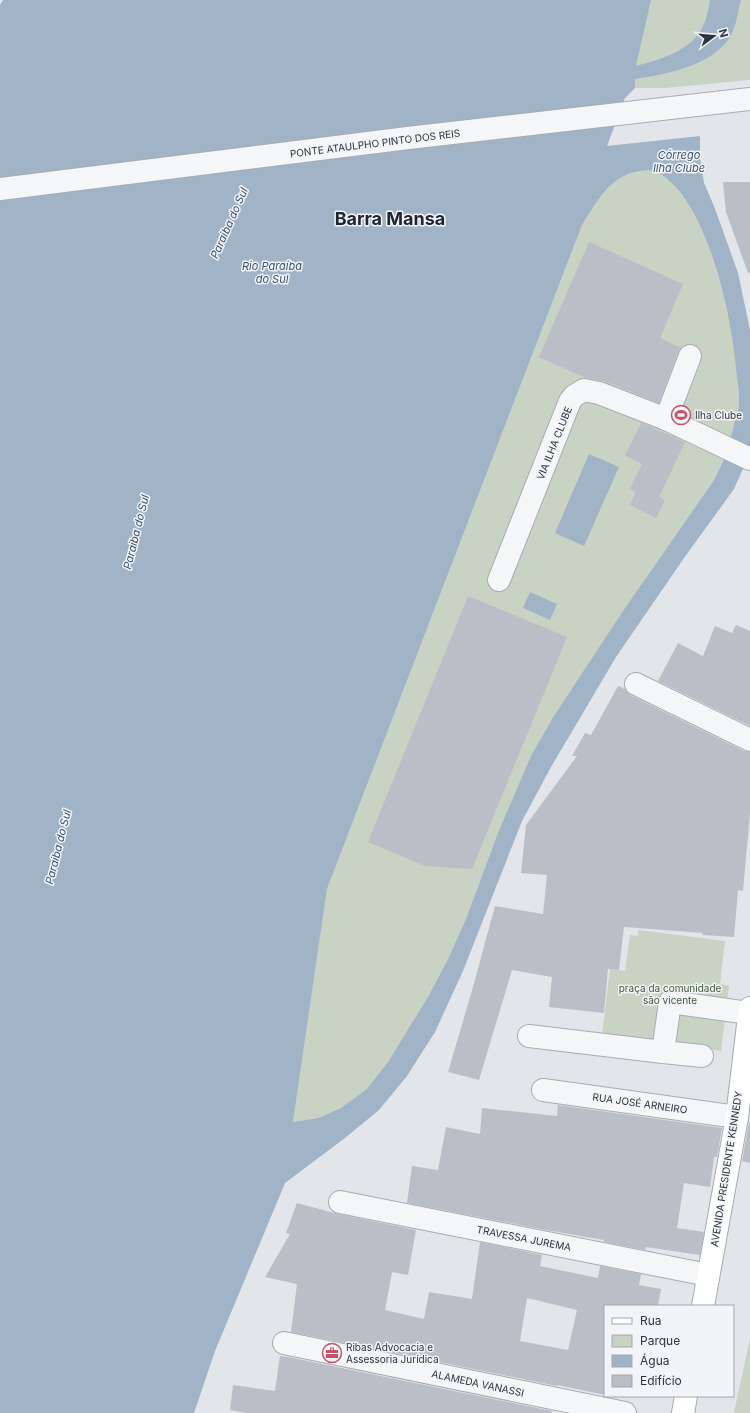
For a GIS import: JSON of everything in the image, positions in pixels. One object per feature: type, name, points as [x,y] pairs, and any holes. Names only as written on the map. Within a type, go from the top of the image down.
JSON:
[{"type":"main road","name":"AVENIDA PRESIDENTE KENNEDY","points":[[703,1305],[736,1117],[750,1010]]},
{"type":"main road","points":[[683,1413],[686,1397]]},
{"type":"street","name":"PONTE ATAULPHO PINTO DOS REIS","points":[[0,189],[408,138],[750,99]]},
{"type":"street","points":[[666,419],[690,356]]},
{"type":"street","name":"VIA ILHA CLUBE","points":[[499,580],[570,401],[574,396],[584,390],[591,390],[666,419],[750,459]]},
{"type":"street","points":[[636,684],[750,740]]},
{"type":"street","points":[[663,1052],[670,1002],[750,1010]]},
{"type":"street","points":[[529,1036],[702,1056]]},
{"type":"street","name":"RUA JOSÉ ARNEIRO","points":[[543,1090],[736,1117]]},
{"type":"street","name":"TRAVESSA JUREMA","points":[[340,1202],[708,1275]]},
{"type":"street","name":"ALAMEDA VANASSI","points":[[284,1343],[625,1413]]},
{"type":"green space","points":[[651,0],[750,0],[750,80],[665,88],[635,88],[635,66]]},
{"type":"green space","name":"Ilha Clube","points":[[648,170],[661,174],[673,184],[689,204],[703,231],[712,255],[722,289],[731,330],[736,364],[739,403],[732,438],[714,480],[643,582],[498,833],[466,919],[448,959],[409,1030],[378,1077],[367,1089],[341,1108],[318,1118],[293,1122],[327,889],[582,225],[605,191],[617,180],[636,172]]},
{"type":"green space","name":"praça da comunidade são vicente","points":[[638,930],[725,941],[720,984],[729,986],[721,1051],[602,1035],[610,969],[625,971],[630,935],[638,936]]},
{"type":"green space","points":[[750,1338],[750,1413],[734,1413]]},
{"type":"water","name":"Rio Paraíba do Sul","points":[[3,0],[651,0],[636,66],[679,51],[693,40],[703,26],[710,0],[741,0],[734,29],[725,44],[715,53],[690,66],[676,71],[635,79],[635,88],[625,98],[607,146],[700,136],[700,158],[704,183],[714,206],[738,273],[750,330],[750,447],[746,462],[734,489],[684,558],[616,657],[551,767],[522,821],[463,971],[435,1032],[407,1076],[379,1110],[345,1138],[285,1183],[215,1351],[194,1413],[0,1413],[0,5]],"holes":[[[648,170],[662,175],[679,191],[693,212],[706,239],[716,268],[724,298],[735,355],[739,396],[738,409],[727,451],[714,480],[623,611],[554,716],[532,754],[498,833],[466,919],[448,959],[428,997],[388,1062],[367,1089],[341,1108],[318,1118],[293,1122],[327,889],[582,225],[605,191],[611,185],[627,175]]]},
{"type":"water","points":[[589,454],[619,467],[584,546],[555,533]]},
{"type":"water","points":[[530,592],[557,604],[550,620],[523,608]]},
{"type":"building","points":[[723,182],[750,182],[750,273],[748,273],[726,212]]},
{"type":"building","points":[[589,242],[683,284],[660,338],[681,348],[678,352],[659,403],[604,381],[586,378],[539,357]]},
{"type":"building","points":[[641,423],[685,442],[659,497],[665,500],[656,518],[630,505],[636,492],[630,489],[642,464],[625,455]]},
{"type":"building","points":[[468,596],[567,637],[472,869],[425,866],[368,842]]},
{"type":"building","points":[[736,625],[750,631],[750,726],[658,681],[678,643],[703,656],[715,626],[732,633]]},
{"type":"building","points":[[618,686],[625,689],[630,695],[744,751],[750,752],[750,813],[743,891],[738,890],[734,937],[624,927],[619,970],[608,969],[604,1013],[549,1007],[552,977],[512,970],[479,1080],[448,1072],[495,906],[543,914],[547,875],[521,873],[526,825],[577,756],[572,756],[585,733],[591,735]]},
{"type":"building","points":[[558,1105],[722,1128],[717,1157],[714,1157],[710,1187],[684,1183],[677,1228],[704,1232],[700,1255],[646,1247],[645,1250],[604,1242],[604,1240],[407,1203],[412,1166],[438,1170],[446,1127],[480,1134],[482,1108],[557,1116]]},
{"type":"building","points":[[750,1122],[750,1163],[742,1161]]},
{"type":"building","points":[[297,1203],[338,1214],[416,1230],[408,1275],[392,1272],[385,1310],[424,1319],[429,1292],[472,1299],[480,1242],[542,1255],[540,1266],[598,1278],[600,1266],[641,1274],[639,1285],[661,1289],[658,1305],[604,1305],[604,1395],[291,1332],[297,1284],[265,1277],[290,1234],[286,1233]],"holes":[[[527,1298],[577,1310],[568,1350],[520,1341]]]},
{"type":"building","points":[[280,1356],[552,1411],[551,1413],[247,1413],[230,1410],[233,1385],[275,1391]]},
{"type":"place","name":"Ilha Clube","points":[[681,415]]},
{"type":"place","name":"Ribas Advocacia e Assessoria Jurídica","points":[[332,1353]]},
{"type":"district","name":"Barra Mansa","points":[[390,218]]},
{"type":"water label","name":"Córrego Ilha Clube","points":[[679,161]]},
{"type":"water label","name":"Paraiba do Sul","points":[[229,223]]},
{"type":"water label","name":"Paraiba do Sul","points":[[136,532]]},
{"type":"water label","name":"Paraiba do Sul","points":[[58,847]]}]
